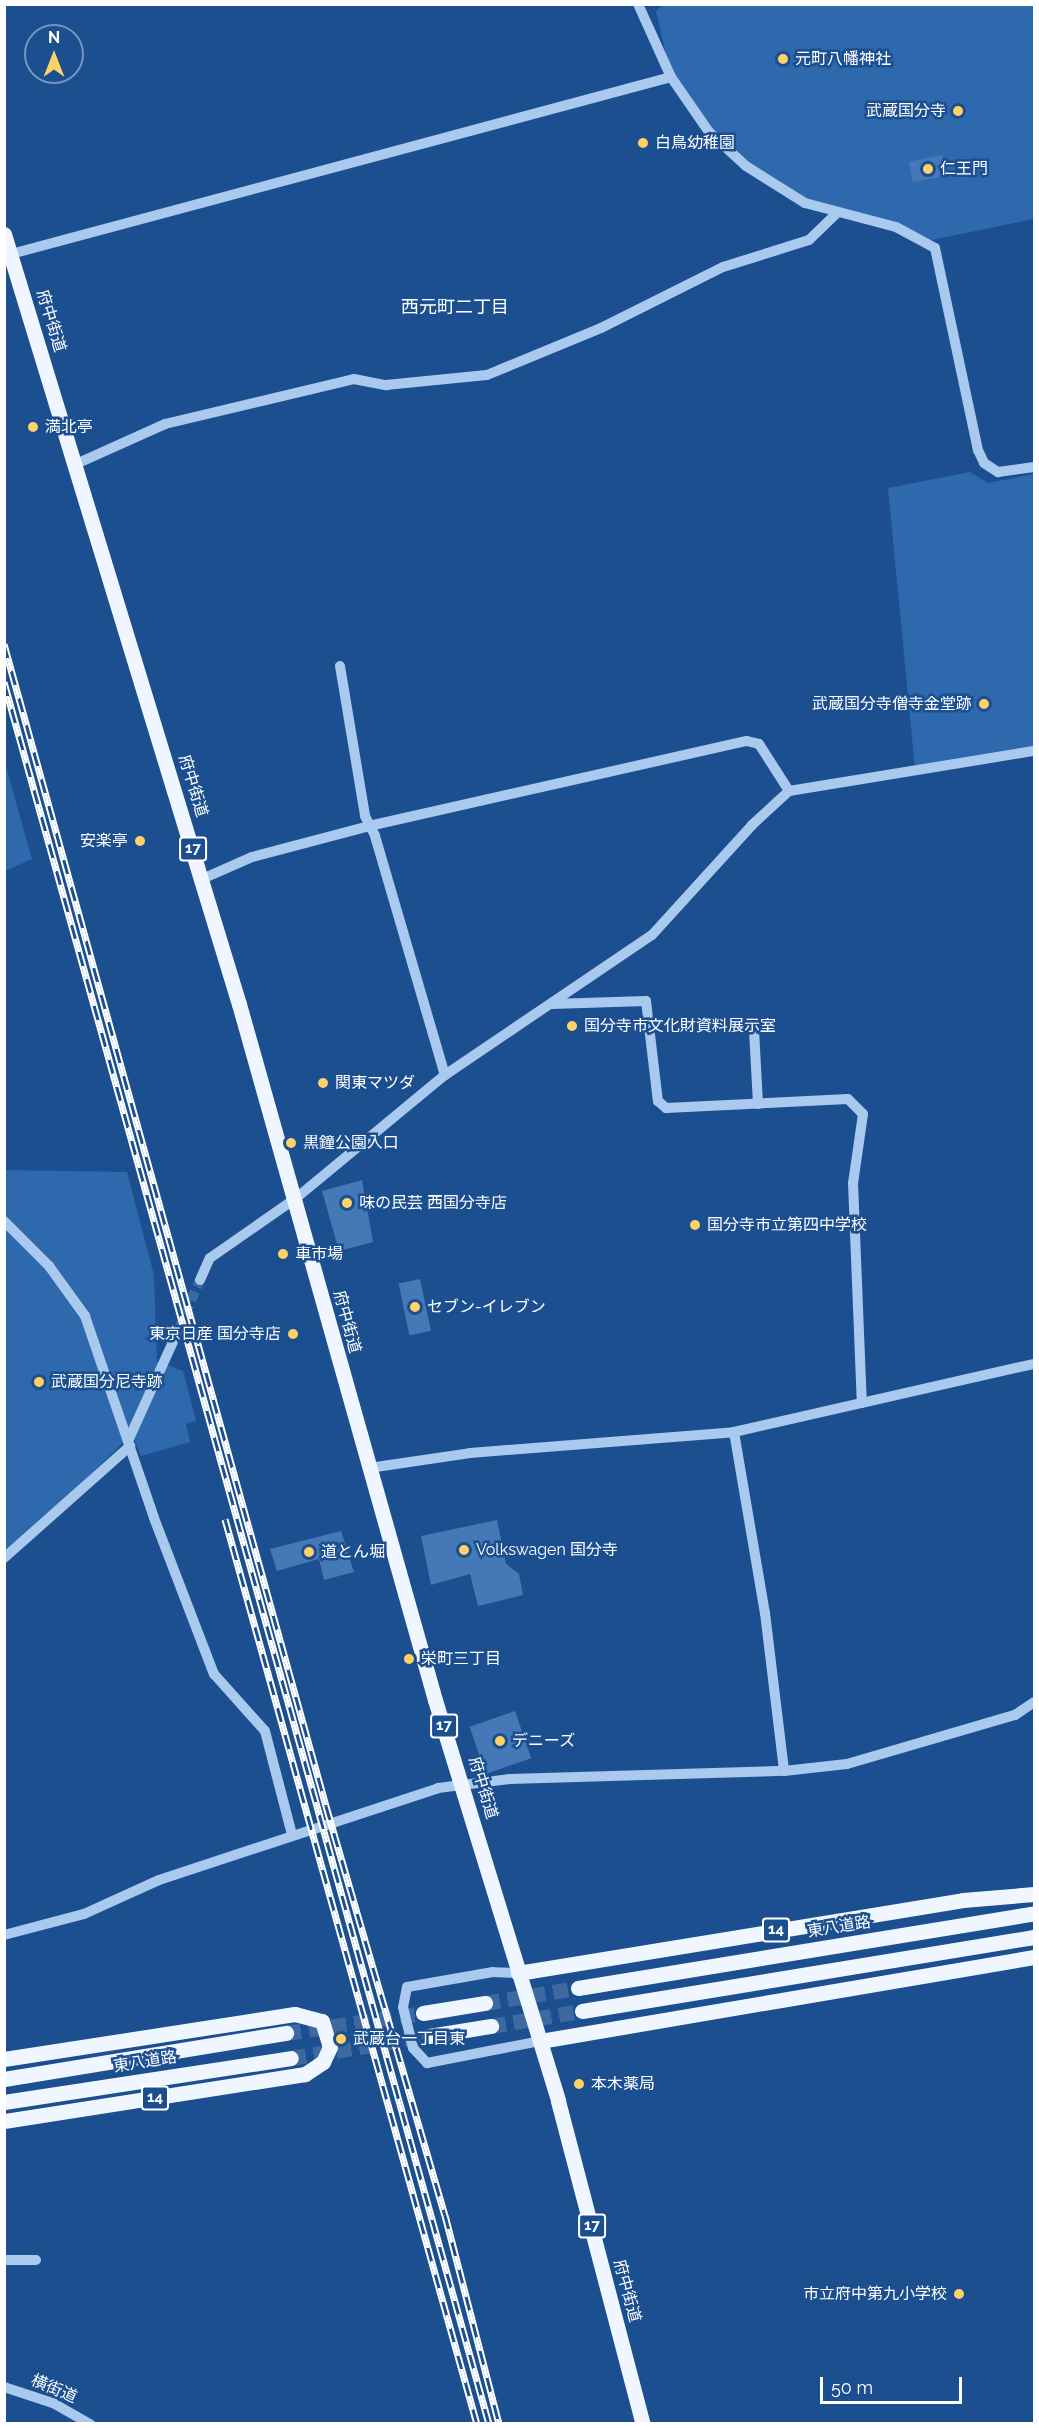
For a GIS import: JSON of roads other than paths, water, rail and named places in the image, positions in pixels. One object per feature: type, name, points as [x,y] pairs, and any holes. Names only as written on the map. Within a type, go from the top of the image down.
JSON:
[{"type":"main road","name":"府中街道","points":[[4,234],[202,879],[295,1199],[369,1468],[540,2042],[644,2424]]},
{"type":"main road","name":"14","points":[[518,1973],[963,1900],[1035,1894]]},
{"type":"main road","name":"東八道路","points":[[578,1988],[1035,1913]]},
{"type":"main road","points":[[582,2011],[1035,1937]]},
{"type":"main road","points":[[540,2042],[1035,1957]]},
{"type":"main road","points":[[423,2013],[485,2003]]},
{"type":"main road","name":"14","points":[[4,2060],[296,2014],[322,2022],[330,2047],[323,2062],[305,2074],[4,2121]]},
{"type":"main road","points":[[429,2036],[491,2026]]},
{"type":"main road","name":"東八道路","points":[[4,2079],[286,2033]]},
{"type":"main road","name":"東八道路","points":[[4,2102],[291,2058]]},
{"type":"street","points":[[638,4],[670,77],[709,132],[746,166],[777,189],[837,213],[896,226],[935,248],[978,450],[984,463],[998,472],[1035,467]]},
{"type":"street","points":[[11,254],[670,77]]},
{"type":"street","points":[[76,464],[165,424],[342,381],[386,385],[487,375],[601,328],[723,267],[809,240],[837,213]]},
{"type":"street","points":[[340,666],[369,826],[445,1075]]},
{"type":"street","points":[[202,879],[252,857],[369,826],[747,741],[759,744],[789,791]]},
{"type":"street","points":[[200,1280],[210,1258],[295,1199],[445,1075],[652,935],[752,825],[789,791],[1035,751]]},
{"type":"street","points":[[550,1004],[646,1001],[658,1101],[666,1108],[848,1100],[863,1114],[853,1183],[862,1403]]},
{"type":"street","points":[[754,1030],[758,1104]]},
{"type":"street","points":[[4,1221],[80,1304],[214,1674],[265,1731],[292,1835]]},
{"type":"street","points":[[4,1558],[129,1444],[173,1342]]},
{"type":"street","points":[[369,1468],[470,1453],[734,1432],[1035,1364]]},
{"type":"street","points":[[734,1432],[765,1612],[784,1772]]},
{"type":"street","points":[[4,1935],[84,1914],[159,1880],[292,1835],[463,1783],[606,1779],[693,1770],[784,1772],[847,1764],[1015,1715],[1035,1701]]},
{"type":"street","points":[[518,1973],[494,1972],[407,1987],[403,2007],[413,2048],[428,2063],[540,2042]]},
{"type":"street","points":[[4,2260],[36,2260]]},
{"type":"street","name":"横街道","points":[[4,2386],[53,2403],[90,2424]]},
{"type":"tunnel","points":[[173,1342],[200,1280]]},
{"type":"tunnel","points":[[485,2003],[578,1988]]},
{"type":"tunnel","points":[[491,2026],[582,2011]]},
{"type":"tunnel","points":[[286,2033],[423,2013]]},
{"type":"tunnel","points":[[291,2058],[429,2036]]},
{"type":"railway","points":[[4,644],[326,1806],[445,2215],[499,2424]]},
{"type":"railway","points":[[4,682],[489,2424]]},
{"type":"railway","points":[[225,1519],[477,2424]]},
{"type":"place","name":"元町八幡神社","points":[[783,59]]},
{"type":"place","name":"武蔵国分寺","points":[[958,111]]},
{"type":"place","name":"白鳥幼稚園","points":[[643,143]]},
{"type":"place","name":"仁王門","points":[[928,169]]},
{"type":"place","name":"満北亭","points":[[33,427]]},
{"type":"place","name":"武蔵国分寺僧寺金堂跡","points":[[984,704]]},
{"type":"place","name":"安楽亭","points":[[140,841]]},
{"type":"place","name":"国分寺市文化財資料展示室","points":[[572,1026]]},
{"type":"place","name":"関東マツダ","points":[[323,1083]]},
{"type":"place","name":"黒鐘公園入口","points":[[291,1143]]},
{"type":"place","name":"味の民芸 西国分寺店","points":[[347,1203]]},
{"type":"place","name":"国分寺市立第四中学校","points":[[695,1225]]},
{"type":"place","name":"車市場","points":[[283,1254]]},
{"type":"place","name":"セブン-イレブン","points":[[415,1307]]},
{"type":"place","name":"東京日産 国分寺店","points":[[293,1334]]},
{"type":"place","name":"武蔵国分尼寺跡","points":[[39,1382]]},
{"type":"place","name":"Volkswagen 国分寺","points":[[464,1550]]},
{"type":"place","name":"道とん堀","points":[[309,1552]]},
{"type":"place","name":"栄町三丁目","points":[[409,1659]]},
{"type":"place","name":"デニーズ","points":[[500,1741]]},
{"type":"place","name":"武蔵台一丁目東","points":[[341,2039]]},
{"type":"place","name":"本木薬局","points":[[579,2084]]},
{"type":"place","name":"市立府中第九小学校","points":[[959,2294]]},
{"type":"district","name":"西元町二丁目","points":[[455,307]]}]
